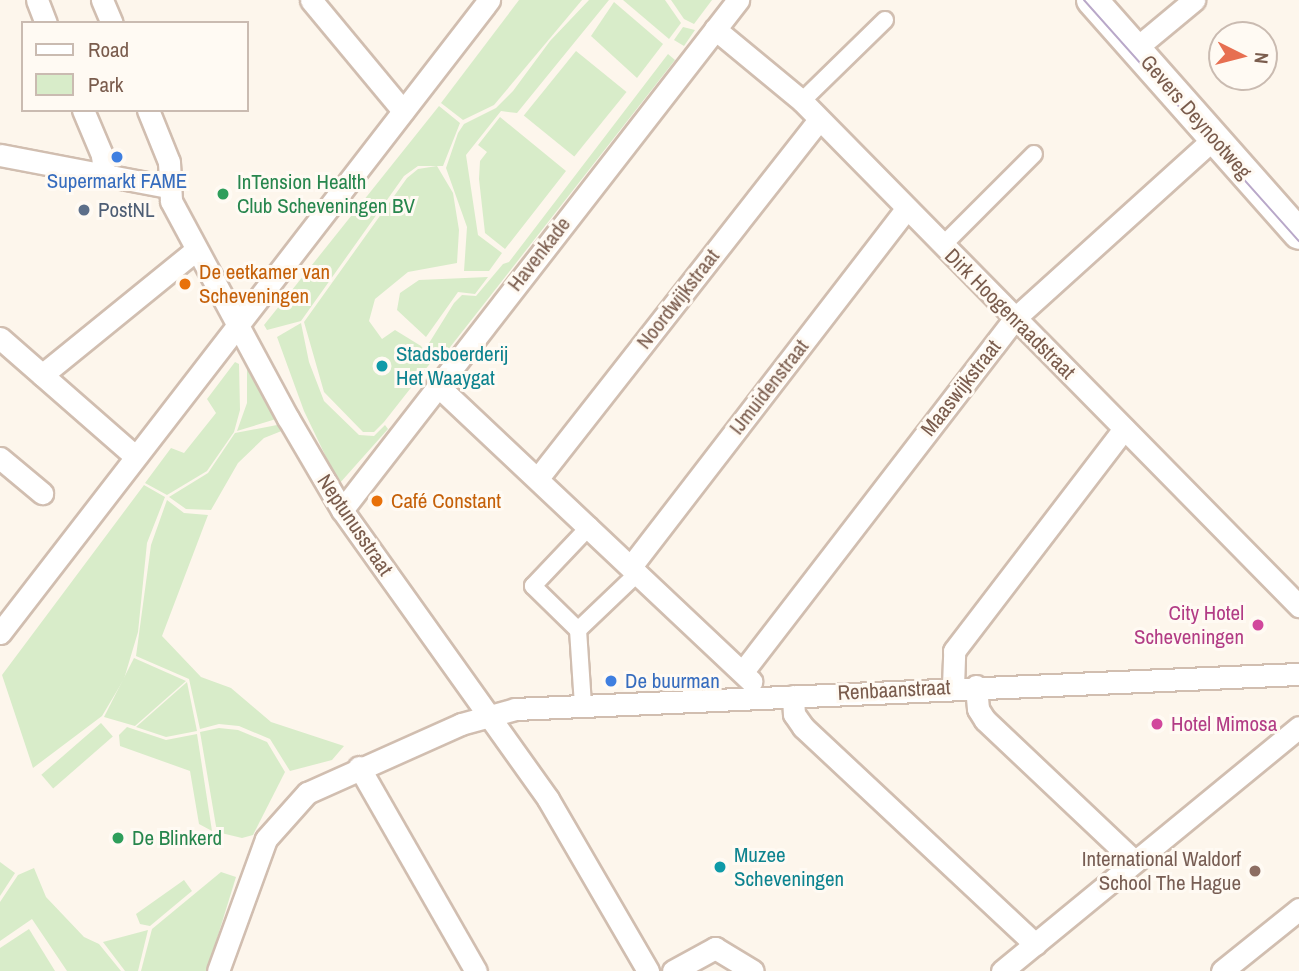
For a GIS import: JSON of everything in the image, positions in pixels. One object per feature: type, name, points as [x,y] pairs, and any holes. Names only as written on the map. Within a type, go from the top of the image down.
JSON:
[{"type":"main road","name":"Gevers Deynootweg","points":[[1092,0],[1299,234]]},
{"type":"street","points":[[37,0],[46,21]]},
{"type":"street","points":[[102,0],[111,21]]},
{"type":"street","points":[[311,0],[403,111]]},
{"type":"street","points":[[0,633],[236,324],[489,0]]},
{"type":"street","name":"Havenkade","points":[[342,510],[738,0]]},
{"type":"street","points":[[1135,49],[1194,0]]},
{"type":"street","points":[[802,101],[885,20]]},
{"type":"street","name":"Dirk Hoogenraadstraat","points":[[715,29],[802,101],[818,121],[1299,606]]},
{"type":"street","points":[[84,112],[102,155],[104,174]]},
{"type":"street","points":[[0,155],[167,187],[169,162],[149,112]]},
{"type":"street","name":"Noordwijkstraat","points":[[538,478],[818,121]]},
{"type":"street","name":"Maaswijkstraat","points":[[744,670],[1014,319],[1214,138]]},
{"type":"street","points":[[942,246],[1034,154]]},
{"type":"street","name":"Neptunusstraat","points":[[167,187],[195,250],[342,510],[548,799],[648,971]]},
{"type":"street","name":"IJmuidenstraat","points":[[636,568],[906,209]]},
{"type":"street","points":[[42,375],[195,250]]},
{"type":"street","points":[[0,338],[135,456]]},
{"type":"street","points":[[437,385],[744,670],[754,697]]},
{"type":"street","points":[[953,687],[954,650],[1124,429]]},
{"type":"street","points":[[0,457],[42,493]]},
{"type":"street","points":[[583,705],[578,630],[533,586],[590,526]]},
{"type":"street","points":[[578,630],[636,568]]},
{"type":"street","name":"Renbaanstraat","points":[[218,971],[265,839],[307,793],[359,768],[490,716],[515,709],[953,687],[1299,674]]},
{"type":"street","points":[[976,686],[978,709],[985,720],[1134,862]]},
{"type":"street","points":[[793,695],[794,714],[803,727],[1034,944]]},
{"type":"street","points":[[1002,971],[1299,727]]},
{"type":"street","points":[[359,768],[477,971]]},
{"type":"street","points":[[1222,971],[1299,909]]},
{"type":"street","points":[[673,971],[715,948],[753,971]]},
{"type":"green space","points":[[519,0],[582,0],[494,105],[463,120],[441,103]]},
{"type":"green space","points":[[589,0],[609,0],[517,113],[501,111],[466,155],[478,235],[502,253],[489,271],[464,271],[467,227],[446,168],[458,133],[464,124],[496,108],[513,91],[550,41]]},
{"type":"green space","points":[[623,0],[665,0],[681,23],[669,39]]},
{"type":"green space","points":[[671,0],[712,0],[694,24],[684,19]]},
{"type":"green space","points":[[614,2],[663,44],[637,78],[591,36]]},
{"type":"green space","points":[[683,27],[695,30],[684,46],[674,40]]},
{"type":"green space","points":[[576,51],[627,92],[574,156],[524,116]]},
{"type":"green space","points":[[668,54],[675,60],[440,360],[426,348],[454,303],[462,295],[476,296],[503,264],[509,262]]},
{"type":"green space","points":[[439,106],[460,123],[443,166],[418,166],[404,176],[301,321],[267,330],[264,325]]},
{"type":"green space","points":[[500,117],[566,171],[505,249],[485,233],[479,179],[480,161],[487,152],[478,145]]},
{"type":"green space","points":[[437,166],[453,193],[459,230],[457,263],[408,272],[375,299],[369,321],[382,339],[395,330],[421,346],[432,361],[384,422],[374,432],[363,432],[324,392],[304,322],[407,178],[418,169]]},
{"type":"green space","points":[[488,277],[475,294],[458,292],[426,337],[397,310],[400,293],[419,280]]},
{"type":"green space","points":[[301,323],[309,362],[324,401],[359,435],[374,436],[385,425],[388,429],[339,484],[304,411],[277,337]]},
{"type":"green space","points":[[235,362],[239,364],[240,410],[234,432],[207,471],[167,495],[145,483],[171,448],[184,453],[216,413],[207,399]]},
{"type":"green space","points":[[247,369],[276,419],[237,431],[247,403]]},
{"type":"green space","points":[[277,425],[284,430],[264,438],[238,463],[211,510],[186,509],[169,497],[208,473],[235,433]]},
{"type":"green space","points":[[144,485],[165,497],[147,543],[138,632],[124,679],[102,716],[33,768],[2,675]]},
{"type":"green space","points":[[167,500],[184,513],[208,515],[162,636],[201,677],[231,688],[271,722],[344,746],[332,760],[290,771],[270,739],[239,726],[219,724],[200,729],[189,679],[136,656],[151,545]]},
{"type":"green space","points":[[134,658],[186,681],[135,726],[104,717]]},
{"type":"green space","points":[[187,682],[197,731],[166,737],[136,727]]},
{"type":"green space","points":[[101,723],[113,737],[53,788],[41,775]]},
{"type":"green space","points":[[127,727],[166,740],[197,734],[212,831],[199,824],[190,771],[120,746],[119,735]]},
{"type":"green space","points":[[219,728],[238,730],[267,742],[285,772],[253,835],[242,838],[217,832],[200,732]]},
{"type":"green space","points":[[0,862],[15,873],[0,896]]},
{"type":"green space","points":[[34,868],[46,897],[84,937],[99,944],[121,971],[67,971],[32,919],[0,941],[0,902],[18,875]]},
{"type":"green space","points":[[221,872],[236,877],[207,971],[141,971],[152,929]]},
{"type":"green space","points":[[184,880],[192,891],[150,926],[140,924],[136,914]]},
{"type":"green space","points":[[29,929],[55,971],[0,971],[0,948]]},
{"type":"green space","points":[[148,930],[138,971],[125,971],[103,942]]},
{"type":"tram line","points":[[1084,0],[1299,241]]},
{"type":"place","name":"Supermarkt FAME","points":[[117,157]]},
{"type":"place","name":"InTension Health Club Scheveningen BV","points":[[223,194]]},
{"type":"place","name":"PostNL","points":[[84,210]]},
{"type":"place","name":"De eetkamer van Scheveningen","points":[[185,284]]},
{"type":"place","name":"Stadsboerderij Het Waaygat","points":[[382,366]]},
{"type":"place","name":"Café Constant","points":[[377,501]]},
{"type":"place","name":"City Hotel Scheveningen","points":[[1258,625]]},
{"type":"place","name":"De buurman","points":[[611,681]]},
{"type":"place","name":"Hotel Mimosa","points":[[1157,724]]},
{"type":"place","name":"De Blinkerd","points":[[118,838]]},
{"type":"place","name":"Muzee Scheveningen","points":[[720,867]]},
{"type":"place","name":"International Waldorf School The Hague","points":[[1255,871]]}]
